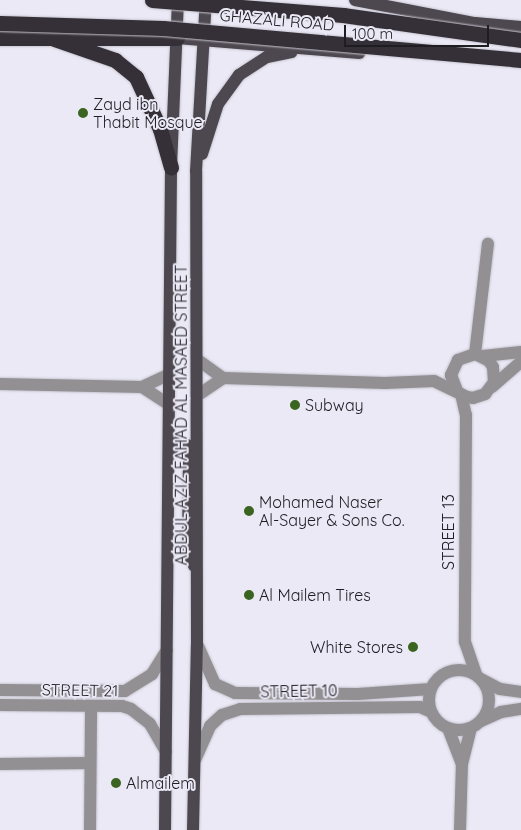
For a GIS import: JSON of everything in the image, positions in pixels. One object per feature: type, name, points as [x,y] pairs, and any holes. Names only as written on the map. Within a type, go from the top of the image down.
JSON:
[{"type":"highway","name":"GHAZALI ROAD","points":[[152,0],[520,30]]},
{"type":"highway","name":"GHAZALI ROAD","points":[[0,23],[163,28],[521,60]]},
{"type":"highway","points":[[3,38],[177,38]]},
{"type":"highway","points":[[54,39],[115,60],[136,78],[160,129],[171,167]]},
{"type":"highway","points":[[496,58],[521,66]]},
{"type":"main road","name":"ABDUL AZIZ FAHAD AL MASAED STREET","points":[[165,830],[170,452],[171,167],[178,0]]},
{"type":"main road","name":"ABDUL AZIZ FAHAD AL MASAED STREET","points":[[193,830],[197,645],[198,360],[196,171],[206,0]]},
{"type":"main road","name":"GHAZALI ROAD","points":[[355,0],[520,30]]},
{"type":"main road","name":"GHAZALI ROAD","points":[[177,38],[521,66]]},
{"type":"main road","points":[[196,171],[218,104],[239,75],[267,57],[317,50]]},
{"type":"main road","points":[[170,452],[172,445],[178,442],[187,446],[189,452],[188,551],[196,574]]},
{"type":"street","points":[[479,355],[488,244]]},
{"type":"street","points":[[434,381],[452,370],[458,360],[479,355],[521,352]]},
{"type":"street","points":[[465,422],[494,382],[493,367],[479,355]]},
{"type":"street","points":[[198,360],[223,378],[385,383],[434,381],[473,398],[488,391],[521,362]]},
{"type":"street","points":[[452,370],[452,381],[459,393]]},
{"type":"street","points":[[142,388],[170,374]]},
{"type":"street","points":[[198,395],[223,378]]},
{"type":"street","points":[[0,384],[142,388],[170,404]]},
{"type":"street","name":"STREET 13","points":[[447,672],[458,658],[464,642],[465,422],[459,393]]},
{"type":"street","name":"STREET 13","points":[[464,642],[478,676]]},
{"type":"street","name":"STREET 10","points":[[197,645],[210,677],[215,684],[235,693],[358,694],[431,689]]},
{"type":"street","name":"STREET 21","points":[[0,690],[125,691],[152,674],[167,650]]},
{"type":"street","points":[[462,764],[448,728],[431,712],[431,689],[447,672],[459,669],[478,676],[500,689],[521,692]]},
{"type":"street","points":[[460,830],[462,764],[476,724],[490,699],[478,676]]},
{"type":"street","name":"STREET 21","points":[[0,704],[113,705],[131,708],[150,724],[166,752]]},
{"type":"street","points":[[90,830],[91,706]]},
{"type":"street","name":"STREET 10","points":[[194,762],[210,726],[222,715],[240,709],[420,707],[431,712]]},
{"type":"street","points":[[448,728],[476,724],[501,712],[521,709]]},
{"type":"street","points":[[0,764],[90,763]]},
{"type":"place","name":"Zayd ibn Thabit Mosque","points":[[83,113]]},
{"type":"place","name":"Subway","points":[[295,405]]},
{"type":"place","name":"Mohamed Naser Al-Sayer & Sons Co.","points":[[249,511]]},
{"type":"place","name":"Al Mailem Tires","points":[[249,595]]},
{"type":"place","name":"White Stores","points":[[413,647]]},
{"type":"place","name":"Almailem","points":[[116,783]]}]
